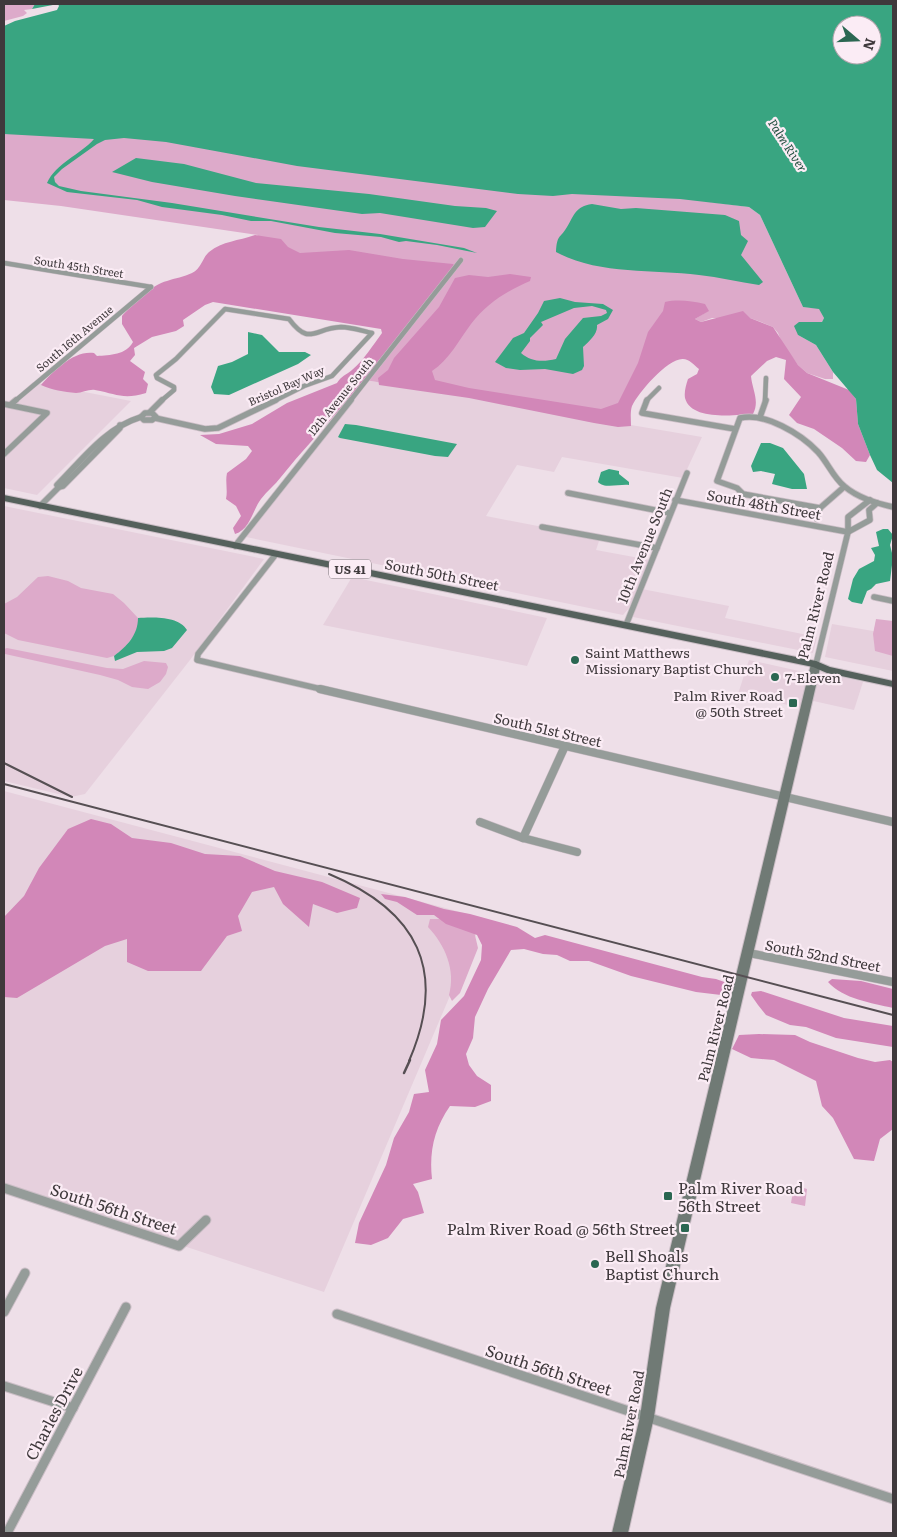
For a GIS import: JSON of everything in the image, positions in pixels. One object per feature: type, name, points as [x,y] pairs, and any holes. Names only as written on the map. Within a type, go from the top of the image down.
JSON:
[{"type":"main road","name":"South 50th Street","points":[[4,498],[816,664],[828,663],[893,677]]},
{"type":"main road","name":"South 50th Street","points":[[816,664],[827,670],[893,684]]},
{"type":"street","name":"12th Avenue South","points":[[235,546],[461,260]]},
{"type":"street","name":"South 45th Street","points":[[4,263],[151,287]]},
{"type":"street","name":"South 16th Avenue","points":[[10,405],[151,287]]},
{"type":"street","name":"Bristol Bay Way","points":[[150,412],[174,390],[174,387],[156,375],[176,359],[225,309],[289,319],[298,331],[307,335],[341,327],[372,334],[332,376],[304,386],[218,428],[205,429],[155,418]]},
{"type":"street","points":[[760,417],[765,406],[766,378]]},
{"type":"street","points":[[659,388],[649,396],[642,408],[642,413],[735,429]]},
{"type":"street","points":[[4,404],[47,413],[4,454]]},
{"type":"street","points":[[40,506],[89,460],[120,428],[120,425],[150,412],[156,414],[155,418],[147,420],[141,417]]},
{"type":"street","points":[[820,508],[743,494],[737,488],[717,481],[735,429],[742,416],[760,417],[816,450],[844,487],[877,503],[893,507]]},
{"type":"street","name":"10th Avenue South","points":[[626,625],[687,473]]},
{"type":"street","points":[[817,519],[820,508],[844,487]]},
{"type":"street","points":[[568,493],[670,513]]},
{"type":"street","name":"South 48th Street","points":[[675,500],[848,532]]},
{"type":"street","name":"Palm River Road","points":[[620,1533],[648,1417],[663,1308],[848,532],[848,517],[870,500]]},
{"type":"street","points":[[848,532],[867,524],[870,520],[868,512],[877,503]]},
{"type":"street","points":[[858,509],[868,512]]},
{"type":"street","points":[[542,527],[657,548]]},
{"type":"street","name":"South 51st Street","points":[[276,554],[198,654],[197,660],[893,822]]},
{"type":"street","points":[[874,598],[893,601]]},
{"type":"street","points":[[523,838],[565,746]]},
{"type":"street","points":[[480,822],[523,838],[577,852]]},
{"type":"street","name":"South 52nd Street","points":[[748,953],[893,982]]},
{"type":"street","name":"South 56th Street","points":[[4,1188],[179,1246],[206,1220]]},
{"type":"street","points":[[4,1312],[25,1272]]},
{"type":"street","name":"Charles Drive","points":[[7,1528],[126,1306]]},
{"type":"street","name":"South 56th Street","points":[[337,1314],[893,1499]]},
{"type":"street","points":[[4,1386],[73,1408]]},
{"type":"shaded area","points":[[4,4],[35,4],[32,9],[24,10],[27,13],[23,16],[4,21]]},
{"type":"shaded area","points":[[4,110],[749,207],[760,215],[803,307],[819,308],[824,318],[822,322],[799,322],[798,335],[816,345],[833,372],[833,379],[825,379],[807,373],[798,365],[773,327],[750,318],[712,318],[701,322],[695,319],[708,311],[685,307],[621,423],[365,380],[420,311],[214,277],[258,235],[61,206],[4,200]]},
{"type":"shaded area","points":[[255,235],[281,239],[288,247],[300,253],[349,250],[403,259],[453,264],[455,266],[341,408],[263,496],[248,524],[235,534],[233,528],[241,516],[236,506],[226,499],[227,473],[246,459],[252,451],[248,446],[216,444],[200,435],[219,434],[252,424],[287,403],[337,383],[364,357],[382,333],[381,329],[213,302],[205,305],[183,320],[184,326],[176,331],[152,337],[134,348],[135,355],[130,361],[145,372],[143,379],[148,384],[146,393],[120,396],[93,390],[76,393],[41,385],[64,363],[79,355],[86,353],[94,353],[97,356],[117,354],[126,350],[133,342],[122,324],[122,316],[131,306],[155,286],[186,276],[195,271],[207,254],[214,248]]},
{"type":"shaded area","points":[[510,274],[531,277],[530,281],[498,298],[477,317],[449,356],[432,371],[435,380],[469,388],[601,409],[618,403],[638,363],[648,332],[663,311],[665,302],[695,302],[705,304],[709,311],[695,319],[701,322],[743,311],[750,318],[773,327],[798,365],[807,373],[849,390],[856,399],[858,424],[870,455],[866,462],[856,461],[842,448],[814,429],[797,423],[789,415],[801,397],[784,379],[786,360],[776,357],[767,361],[751,376],[756,400],[753,414],[714,415],[696,410],[689,405],[685,398],[688,379],[697,374],[699,369],[683,359],[677,360],[662,370],[640,393],[632,406],[631,426],[618,427],[469,398],[379,385],[378,378],[388,370],[394,358],[439,307],[455,278],[469,275],[488,277]]},
{"type":"shaded area","points":[[365,380],[702,437],[683,478],[562,457],[554,472],[517,465],[486,516],[600,538],[596,550],[650,560],[629,608],[623,615],[246,537]]},
{"type":"shaded area","points":[[33,382],[131,401],[37,495],[4,488],[4,401],[12,401]]},
{"type":"shaded area","points":[[4,506],[264,559],[190,660],[85,794],[71,797],[4,781]]},
{"type":"shaded area","points":[[48,576],[68,581],[81,588],[113,594],[124,603],[138,618],[138,629],[124,648],[114,656],[107,658],[18,640],[4,633],[4,604],[17,597],[38,577]]},
{"type":"shaded area","points":[[352,577],[547,618],[527,666],[323,625]]},
{"type":"shaded area","points":[[642,589],[729,606],[725,618],[817,637],[813,653],[633,617]]},
{"type":"shaded area","points":[[876,619],[893,621],[893,656],[875,651],[873,634]]},
{"type":"shaded area","points":[[832,624],[879,632],[893,654],[893,671],[825,657]]},
{"type":"shaded area","points":[[7,648],[107,668],[123,669],[144,661],[166,663],[168,667],[166,674],[160,682],[148,689],[132,687],[118,680],[100,675],[5,654],[4,649]]},
{"type":"shaded area","points":[[749,660],[808,673],[802,708],[738,694]]},
{"type":"shaded area","points":[[815,671],[863,682],[854,710],[809,700]]},
{"type":"shaded area","points":[[4,791],[483,918],[324,1292],[4,1187]]},
{"type":"shaded area","points":[[91,819],[111,824],[132,838],[171,843],[205,854],[240,856],[275,871],[322,882],[360,898],[357,908],[337,913],[313,904],[309,927],[283,904],[274,887],[252,892],[238,916],[242,931],[227,936],[201,971],[148,971],[127,962],[127,939],[105,946],[17,998],[4,997],[4,917],[24,896],[39,868],[68,829]]},
{"type":"shaded area","points":[[381,894],[405,897],[444,909],[517,927],[535,938],[545,935],[702,977],[716,979],[730,984],[728,992],[721,995],[696,992],[631,976],[589,961],[570,961],[557,955],[543,954],[524,949],[511,950],[488,989],[475,1017],[473,1038],[466,1054],[469,1065],[477,1076],[491,1085],[491,1101],[475,1107],[450,1106],[436,1132],[431,1159],[432,1179],[413,1184],[418,1192],[424,1213],[403,1219],[388,1238],[371,1245],[355,1243],[359,1223],[386,1165],[394,1138],[409,1112],[414,1094],[429,1092],[425,1070],[437,1044],[441,1020],[464,996],[481,960],[482,945],[477,935],[446,924],[434,915],[417,915],[397,902],[385,899]]},
{"type":"shaded area","points":[[430,919],[440,919],[474,931],[478,948],[460,993],[452,1001],[449,995],[451,976],[448,958],[428,927]]},
{"type":"shaded area","points":[[832,979],[861,981],[893,989],[893,1008],[867,1002],[842,993],[828,982]]},
{"type":"shaded area","points":[[761,991],[844,1018],[893,1026],[893,1047],[836,1038],[806,1027],[790,1025],[766,1015],[751,995],[752,992]]},
{"type":"shaded area","points":[[739,1035],[795,1035],[858,1058],[875,1062],[890,1060],[893,1062],[893,1129],[880,1139],[874,1161],[854,1159],[833,1118],[822,1106],[816,1081],[774,1060],[751,1058],[732,1049]]},
{"type":"shaded area","points":[[794,1185],[807,1189],[805,1206],[791,1203]]},
{"type":"water","points":[[35,4],[58,4],[32,9]]},
{"type":"water","name":"Palm River","points":[[58,4],[893,4],[893,483],[877,470],[870,455],[858,424],[856,399],[833,372],[816,345],[798,335],[794,326],[799,322],[822,322],[824,318],[819,309],[803,307],[760,215],[749,207],[680,199],[572,194],[553,196],[518,194],[297,166],[166,142],[124,138],[105,140],[97,144],[62,169],[54,177],[55,182],[59,186],[81,191],[172,203],[319,227],[380,234],[464,248],[477,253],[437,245],[406,241],[399,242],[381,237],[335,233],[271,221],[251,221],[162,207],[137,200],[67,192],[47,183],[56,170],[94,139],[4,134],[4,26],[15,21],[57,10]]},
{"type":"water","points":[[136,158],[184,164],[256,183],[369,194],[455,206],[486,208],[497,211],[485,227],[473,228],[380,213],[362,214],[235,196],[152,182],[112,172]]},
{"type":"water","points":[[592,204],[621,209],[636,208],[725,215],[739,221],[741,235],[748,241],[741,255],[763,282],[759,285],[699,275],[607,268],[572,259],[556,252],[558,239],[576,212],[586,205]]},
{"type":"water","points":[[560,298],[575,302],[603,304],[613,310],[608,319],[597,325],[595,334],[583,347],[584,366],[582,370],[573,374],[545,369],[520,370],[506,368],[495,362],[513,338],[524,333],[544,301]],"holes":[[[592,306],[606,310],[607,313],[601,316],[583,318],[565,339],[556,359],[537,361],[521,353],[530,341],[530,338],[543,325],[541,322],[574,308]]]},
{"type":"water","points":[[248,332],[262,335],[279,352],[305,352],[311,355],[298,364],[229,395],[214,394],[211,387],[218,366],[248,354]]},
{"type":"water","points":[[345,424],[457,444],[448,457],[435,456],[340,438],[338,437]]},
{"type":"water","points":[[761,443],[770,443],[783,448],[804,474],[807,489],[792,489],[772,484],[775,474],[761,471],[753,472],[751,466]]},
{"type":"water","points":[[609,469],[619,471],[619,474],[629,482],[629,485],[608,486],[598,482],[601,472]]},
{"type":"water","points":[[888,529],[893,535],[890,545],[893,557],[890,581],[876,584],[867,591],[862,604],[852,602],[848,599],[853,579],[859,569],[874,561],[875,555],[871,548],[879,546],[876,532]]},
{"type":"water","points":[[138,618],[172,620],[183,625],[187,630],[172,648],[164,651],[137,652],[115,661],[114,656],[134,635]]},
{"type":"railway","points":[[4,763],[72,797]]},
{"type":"railway","points":[[4,784],[893,1015]]},
{"type":"railway","points":[[329,874],[360,889],[385,906],[404,926],[417,948],[424,972],[425,999],[420,1029],[409,1061]]},
{"type":"railway","points":[[404,1073],[410,1060]]},
{"type":"place","name":"Saint Matthews Missionary Baptist Church","points":[[575,660]]},
{"type":"place","name":"7-Eleven","points":[[775,677]]},
{"type":"place","name":"Palm River Road @ 50th Street","points":[[793,703]]},
{"type":"place","name":"Palm River Road 56th Street","points":[[668,1196]]},
{"type":"place","name":"Palm River Road @ 56th Street","points":[[685,1228]]},
{"type":"place","name":"Bell Shoals Baptist Church","points":[[595,1264]]}]
